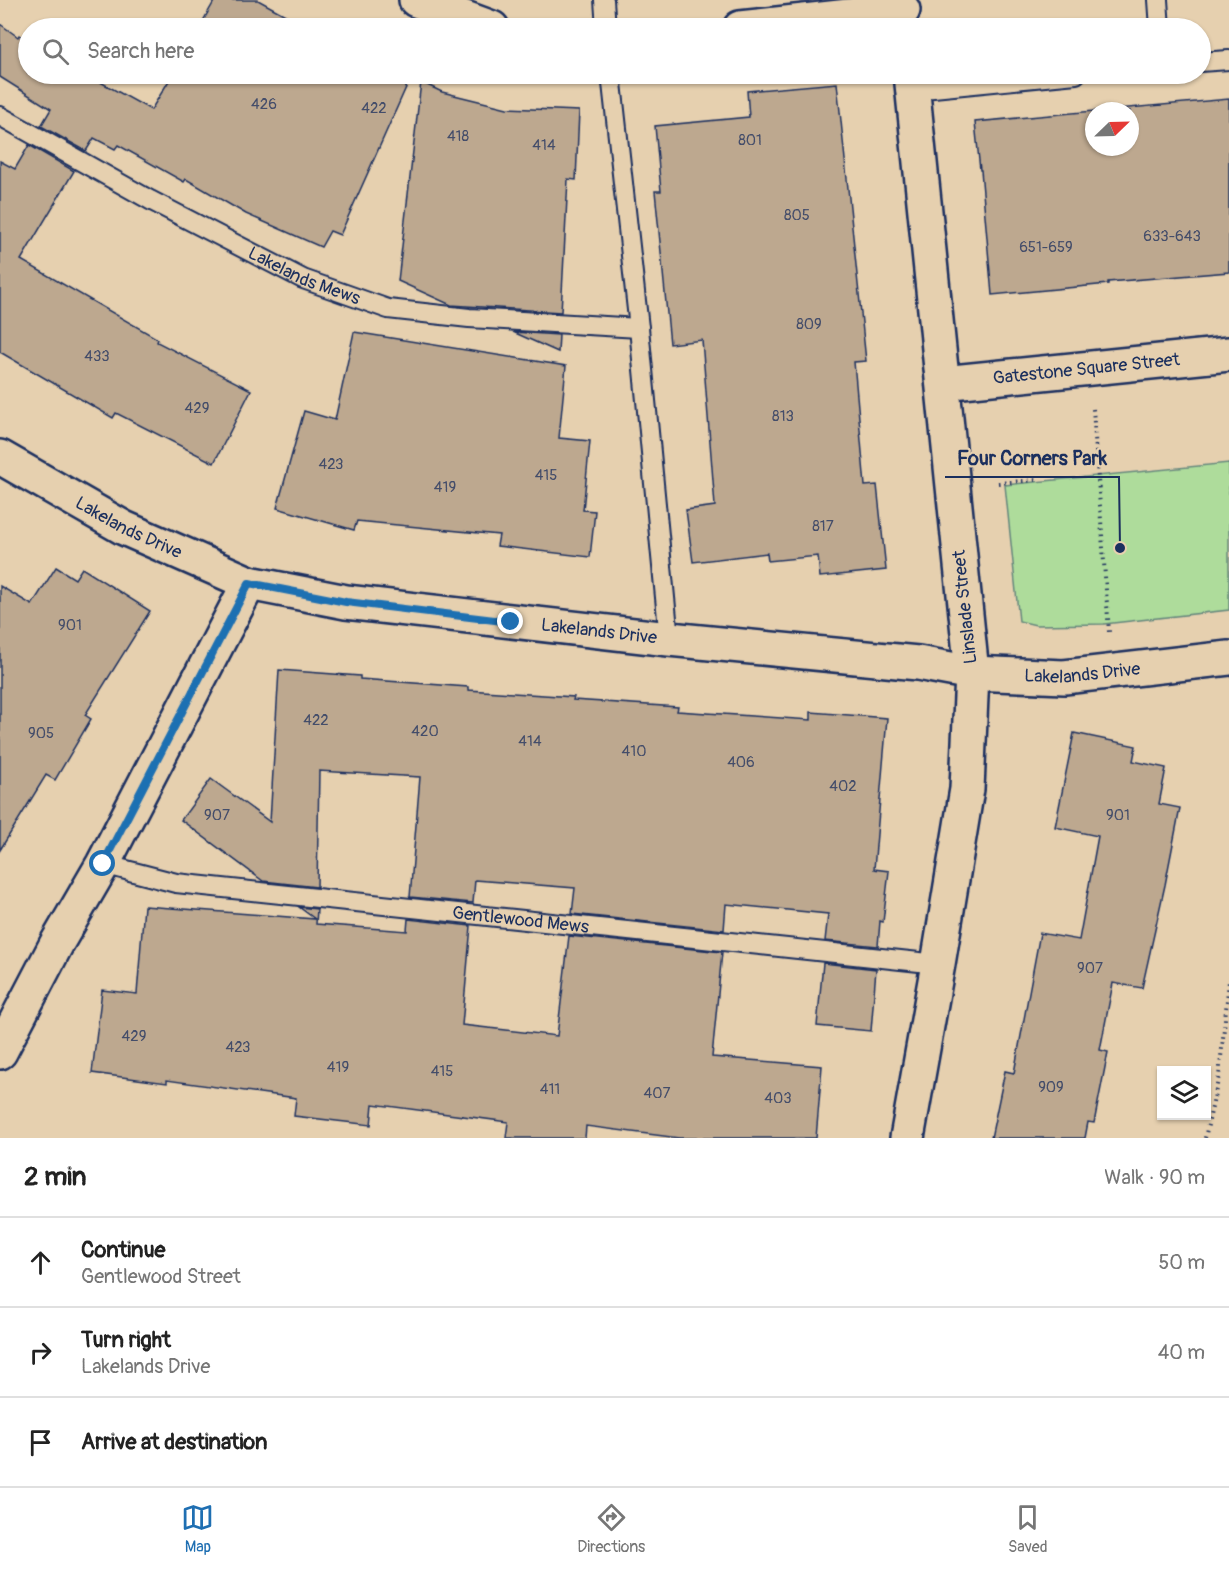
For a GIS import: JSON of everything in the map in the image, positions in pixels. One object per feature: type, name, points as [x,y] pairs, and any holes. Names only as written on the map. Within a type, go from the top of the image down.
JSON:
[{"type":"street","points":[[419,1],[465,18]]},
{"type":"street","points":[[849,18],[904,13]]},
{"type":"street","name":"Linslade Street","points":[[907,1138],[967,789],[972,673],[912,84]]},
{"type":"street","name":"Gatestone Square Street","points":[[943,382],[1229,354]]},
{"type":"street","name":"Lakelands Drive","points":[[0,457],[124,528],[249,583],[346,602],[669,639],[918,663],[972,673],[1064,677],[1229,658]]},
{"type":"street","points":[[0,1052],[57,943],[103,864],[249,583]]},
{"type":"lane","points":[[604,0],[605,18]]},
{"type":"lane","points":[[1158,0],[1159,18]]},
{"type":"lane","points":[[1211,61],[1229,60]]},
{"type":"lane","points":[[612,84],[639,327],[669,639]]},
{"type":"lane","name":"Lakelands Mews","points":[[0,116],[150,200],[303,279],[388,309],[469,318],[639,327]]},
{"type":"lane","name":"Gentlewood Mews","points":[[103,864],[176,883],[938,964]]},
{"type":"path","points":[[1089,368],[1106,574],[1110,671]]},
{"type":"path","points":[[998,483],[1036,480]]},
{"type":"path","points":[[1206,1138],[1219,1076],[1229,981]]},
{"type":"green space","points":[[1229,463],[1229,610],[1104,624],[1036,625],[1019,621],[1005,485]]},
{"type":"building","points":[[215,0],[258,0],[291,18],[205,18]]},
{"type":"building","points":[[0,24],[18,37],[18,84],[104,84],[151,110],[167,84],[408,84],[340,235],[330,231],[321,247],[246,214],[186,179],[184,182],[118,145],[115,149],[94,138],[86,151],[41,126],[51,109],[0,77]]},
{"type":"building","points":[[421,84],[442,92],[507,108],[579,111],[576,180],[568,179],[561,312],[451,305],[398,281]]},
{"type":"building","points":[[837,84],[866,361],[854,362],[865,486],[877,485],[886,570],[820,577],[818,556],[768,561],[767,553],[693,562],[686,510],[715,506],[702,340],[670,344],[655,191],[661,191],[655,126],[749,117],[747,91]]},
{"type":"building","points":[[1229,99],[1229,272],[992,295],[975,122],[1085,112],[1085,156],[1139,156],[1139,107]]},
{"type":"building","points":[[29,145],[74,171],[21,260],[158,339],[157,342],[251,390],[214,463],[116,413],[113,418],[0,352],[0,161],[15,169]]},
{"type":"building","points":[[354,332],[566,366],[559,438],[590,441],[583,510],[595,511],[590,557],[497,546],[499,535],[357,521],[354,530],[277,508],[304,411],[335,420]]},
{"type":"building","points":[[513,332],[559,335],[558,352]]},
{"type":"building","points":[[56,567],[75,579],[82,568],[150,611],[85,715],[91,719],[55,780],[46,775],[0,850],[0,586],[32,605]]},
{"type":"building","points":[[279,670],[468,687],[468,690],[574,697],[573,700],[678,707],[677,711],[811,720],[811,712],[887,718],[874,869],[889,871],[878,946],[825,941],[828,914],[726,904],[724,930],[572,914],[575,888],[475,880],[473,903],[410,897],[420,777],[319,771],[317,887],[263,881],[181,820],[211,779],[270,822]]},
{"type":"building","points":[[1074,733],[1136,746],[1133,761],[1166,768],[1159,804],[1180,808],[1165,885],[1142,988],[1113,983],[1100,1050],[1108,1052],[1094,1123],[1088,1122],[1085,1138],[991,1138],[1005,1071],[1014,1073],[1040,933],[1079,940],[1098,836],[1055,827]]},
{"type":"building","points":[[144,906],[315,919],[299,907],[317,909],[316,924],[407,931],[408,919],[471,926],[462,1025],[557,1036],[569,936],[722,952],[712,1057],[822,1066],[816,1138],[679,1138],[586,1126],[585,1138],[506,1138],[508,1122],[373,1104],[371,1125],[294,1116],[296,1098],[167,1080],[167,1083],[92,1073],[102,990],[137,994]]},
{"type":"building","points":[[823,963],[876,969],[871,1031],[817,1026]]},
{"type":"place","name":"Four Corners Park","points":[[1120,548]]},
{"type":"route","points":[[103,864],[249,583],[346,602],[511,622]]}]
